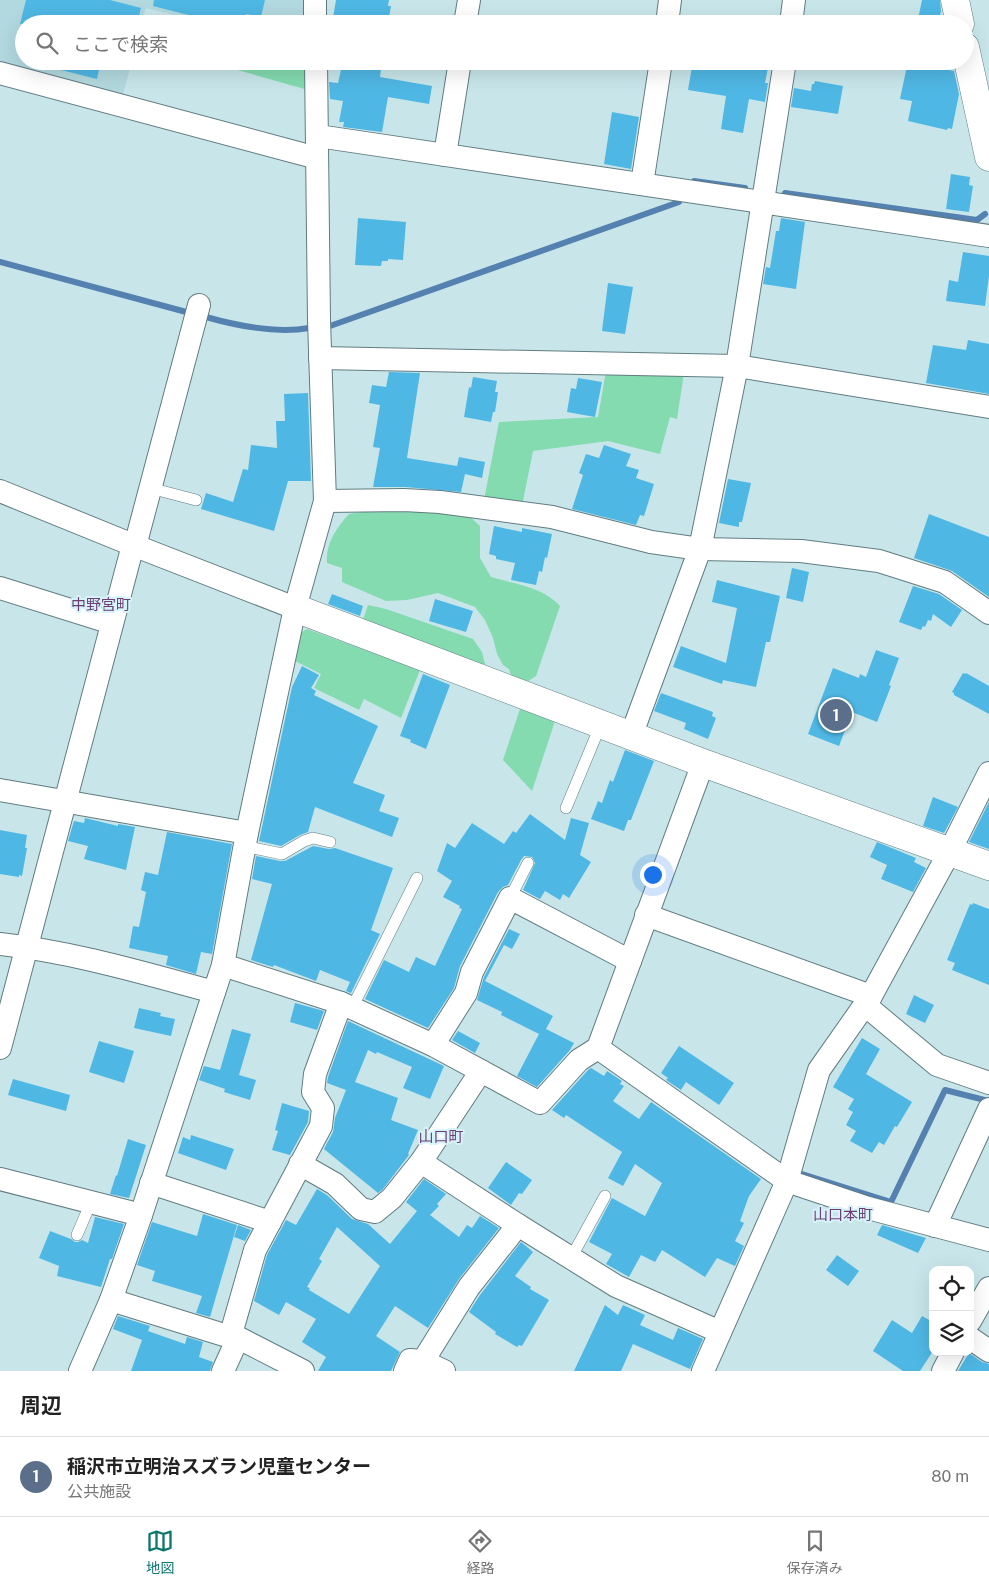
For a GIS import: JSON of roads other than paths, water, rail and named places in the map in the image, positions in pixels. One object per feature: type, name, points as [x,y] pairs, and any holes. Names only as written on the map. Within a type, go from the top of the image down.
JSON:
[{"type":"street","points":[[315,0],[316,15]]},
{"type":"street","points":[[466,15],[469,0]]},
{"type":"street","points":[[668,15],[670,0]]},
{"type":"street","points":[[792,15],[794,0]]},
{"type":"street","points":[[955,0],[958,15]]},
{"type":"street","points":[[80,1371],[111,1300],[141,1215],[223,965],[246,840],[296,608],[325,501],[320,358],[316,70]]},
{"type":"street","points":[[445,155],[459,70]]},
{"type":"street","points":[[642,184],[660,70]]},
{"type":"street","points":[[631,736],[700,549],[737,366],[784,70]]},
{"type":"street","points":[[970,70],[989,158]]},
{"type":"street","points":[[0,74],[317,158]]},
{"type":"street","points":[[318,136],[989,236]]},
{"type":"street","points":[[0,1048],[112,623],[200,305]]},
{"type":"street","points":[[320,358],[737,366],[989,407]]},
{"type":"street","points":[[0,491],[134,546],[631,736],[989,866]]},
{"type":"street","points":[[325,501],[404,500],[440,502],[552,517],[651,542],[700,549],[801,550],[879,561],[945,582],[989,613]]},
{"type":"street","points":[[0,588],[112,623]]},
{"type":"street","points":[[223,965],[347,1006],[433,1045],[540,1103],[579,1060],[598,1048],[703,763]]},
{"type":"street","points":[[703,1371],[787,1181],[819,1070],[868,1001],[950,852],[989,773]]},
{"type":"street","points":[[0,790],[246,840]]},
{"type":"street","points":[[433,1045],[466,994],[472,972],[510,898],[630,961]]},
{"type":"street","points":[[646,916],[868,1001],[936,1066],[989,1083]]},
{"type":"street","points":[[0,944],[27,947],[100,961],[214,992]]},
{"type":"street","points":[[223,1371],[235,1336],[255,1250],[322,1126],[323,1108],[313,1092],[315,1074],[347,1006]]},
{"type":"street","points":[[598,1048],[787,1181],[868,1208],[989,1240]]},
{"type":"street","points":[[300,1164],[334,1184],[361,1209],[375,1212],[392,1198],[422,1162],[482,1071]]},
{"type":"street","points":[[934,1226],[989,1109]]},
{"type":"street","points":[[422,1162],[616,1286],[720,1332]]},
{"type":"street","points":[[0,1179],[141,1215]]},
{"type":"street","points":[[151,1183],[270,1222]]},
{"type":"street","points":[[444,1371],[414,1366],[469,1287],[518,1225]]},
{"type":"street","points":[[974,1314],[989,1288]]},
{"type":"street","points":[[111,1300],[224,1336],[235,1336],[303,1371]]},
{"type":"street","points":[[974,1341],[989,1351]]},
{"type":"street","points":[[943,1371],[951,1356]]},
{"type":"lane","points":[[150,488],[196,500]]},
{"type":"lane","points":[[566,808],[601,724]]},
{"type":"lane","points":[[246,840],[282,854],[304,840],[313,838],[330,842]]},
{"type":"lane","points":[[510,898],[528,863]]},
{"type":"lane","points":[[347,1006],[416,878]]},
{"type":"lane","points":[[572,1258],[605,1196]]},
{"type":"lane","points":[[77,1235],[91,1202]]},
{"type":"waterway","points":[[693,183],[694,181],[745,188]]},
{"type":"waterway","points":[[785,193],[977,220],[985,214]]},
{"type":"waterway","points":[[330,326],[679,202]]},
{"type":"waterway","points":[[0,262],[190,313]]},
{"type":"waterway","points":[[206,317],[270,330],[309,328]]},
{"type":"waterway","points":[[802,1174],[891,1202],[945,1090],[989,1101]]},
{"type":"place","name":"稲沢市立明治スズラン児童センター","points":[[836,715]]},
{"type":"district","name":"中野宮町","points":[[101,604]]},
{"type":"district","name":"山口町","points":[[441,1136]]},
{"type":"district","name":"山口本町","points":[[843,1214]]}]
